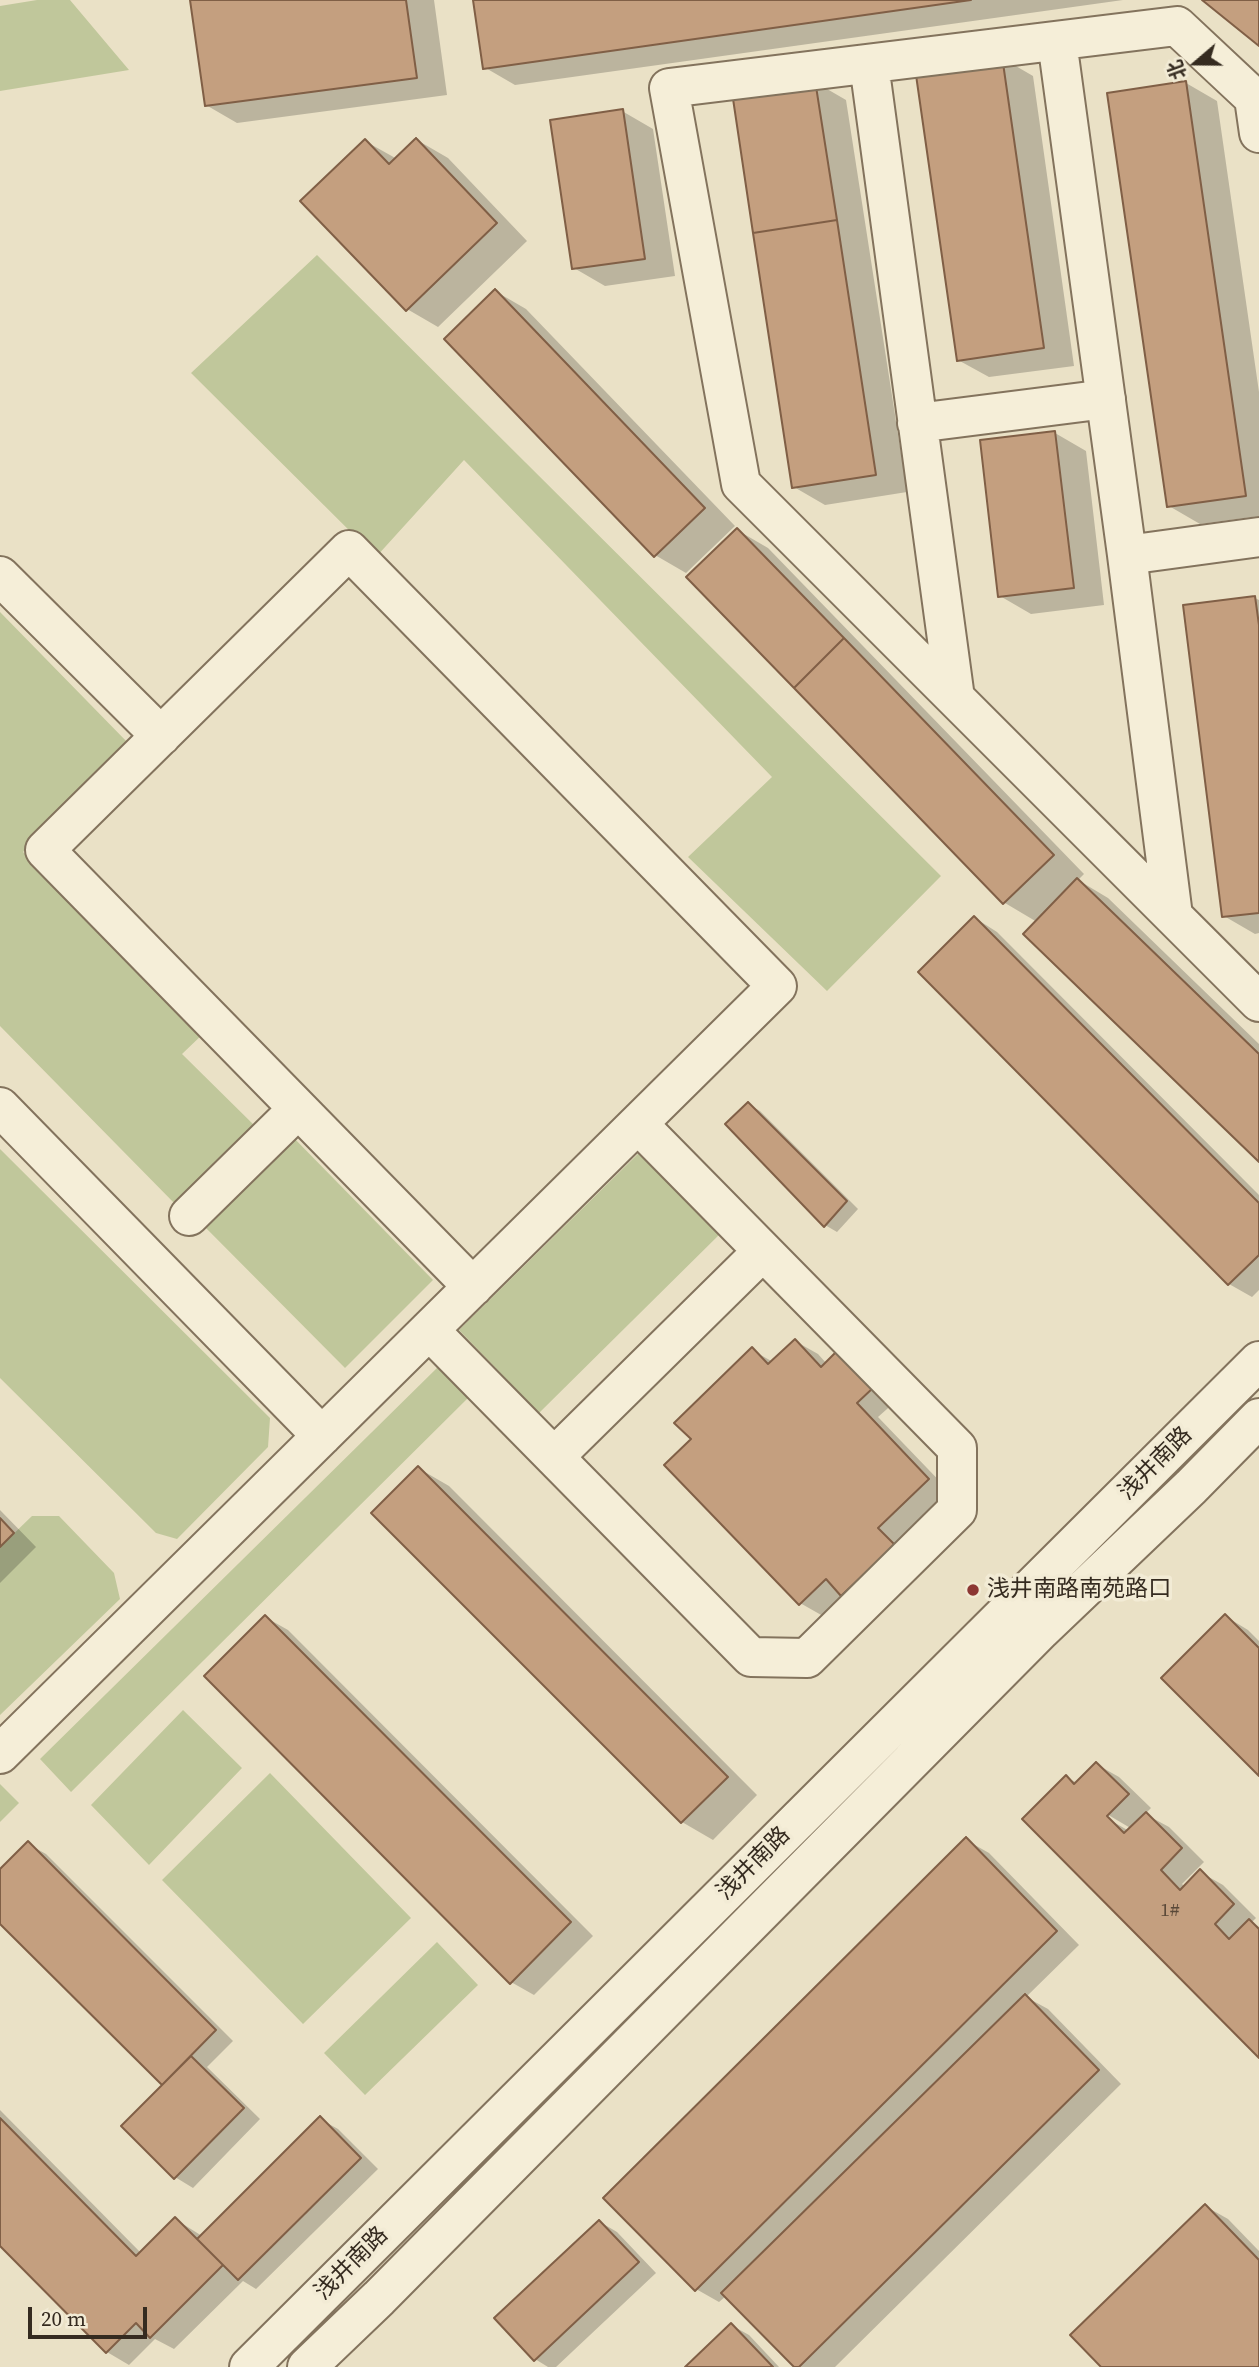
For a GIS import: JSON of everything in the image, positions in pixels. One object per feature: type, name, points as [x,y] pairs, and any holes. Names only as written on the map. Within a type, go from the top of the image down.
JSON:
[{"type":"street","points":[[1259,133],[1254,98],[1177,26],[669,88],[741,484],[1259,1002]]},
{"type":"street","points":[[1058,41],[1173,916]]},
{"type":"street","points":[[869,64],[955,698]]},
{"type":"street","points":[[917,424],[1106,399]]},
{"type":"street","points":[[1127,555],[1259,537]]},
{"type":"street","points":[[0,1754],[429,1330],[473,1287],[638,1124],[777,986],[349,550],[45,850],[473,1287]]},
{"type":"street","points":[[0,576],[161,736]]},
{"type":"street","points":[[0,1107],[322,1436]]},
{"type":"street","points":[[189,1216],[298,1109]]},
{"type":"street","points":[[429,1330],[751,1657],[807,1658],[957,1510],[957,1448],[638,1124]]},
{"type":"street","points":[[554,1457],[763,1251]]},
{"type":"street","name":"浅井南路","points":[[249,2367],[1259,1361]]},
{"type":"street","name":"浅井南路","points":[[307,2367],[379,2298],[1041,1630],[1259,1418]]},
{"type":"street","points":[[1191,1487],[1259,1452]]},
{"type":"green space","points":[[37,0],[70,0],[129,70],[0,91],[0,6]]},
{"type":"green space","points":[[317,255],[941,876],[827,991],[688,857],[772,777],[464,460],[376,557],[191,373]]},
{"type":"green space","points":[[0,612],[130,745],[23,852],[205,1032],[182,1054],[258,1129],[178,1207],[0,1026]]},
{"type":"green space","points":[[289,1133],[433,1280],[345,1368],[199,1221]]},
{"type":"green space","points":[[644,1148],[724,1230],[539,1413],[459,1330]]},
{"type":"green space","points":[[0,1149],[270,1418],[268,1447],[177,1539],[156,1533],[0,1378]]},
{"type":"green space","points":[[438,1367],[468,1398],[71,1792],[40,1759]]},
{"type":"green space","points":[[32,1516],[59,1516],[114,1573],[120,1599],[0,1715],[0,1547]]},
{"type":"green space","points":[[183,1710],[242,1768],[149,1865],[91,1805]]},
{"type":"green space","points":[[270,1773],[411,1918],[303,2024],[162,1880]]},
{"type":"green space","points":[[0,1784],[19,1803],[0,1822]]},
{"type":"green space","points":[[437,1942],[478,1985],[365,2095],[324,2053]]},
{"type":"building","points":[[190,0],[406,0],[417,78],[205,106]]},
{"type":"building","points":[[473,0],[971,0],[483,69]]},
{"type":"building","points":[[1202,0],[1259,0],[1259,46]]},
{"type":"building","points":[[1002,56],[1044,348],[957,361],[915,68]]},
{"type":"building","points":[[815,80],[837,220],[753,233],[732,92]]},
{"type":"building","points":[[1186,81],[1246,496],[1167,507],[1107,93]]},
{"type":"building","points":[[623,109],[645,259],[572,269],[550,120]]},
{"type":"building","points":[[416,138],[497,223],[406,311],[300,201],[365,139],[389,164]]},
{"type":"building","points":[[837,220],[876,475],[792,488],[753,233]]},
{"type":"building","points":[[495,289],[705,508],[654,557],[444,339]]},
{"type":"building","points":[[1055,431],[1074,588],[998,597],[980,440]]},
{"type":"building","points":[[737,528],[844,638],[794,688],[686,577]]},
{"type":"building","points":[[1255,596],[1259,625],[1259,913],[1222,917],[1183,605]]},
{"type":"building","points":[[844,638],[1054,855],[1003,904],[794,688]]},
{"type":"building","points":[[1077,878],[1259,1054],[1259,1162],[1023,934]]},
{"type":"building","points":[[974,916],[1259,1203],[1259,1255],[1228,1285],[918,972]]},
{"type":"building","points":[[748,1102],[847,1201],[824,1227],[725,1124]]},
{"type":"building","points":[[795,1339],[821,1367],[838,1350],[874,1387],[857,1403],[929,1479],[878,1528],[895,1545],[841,1596],[826,1579],[799,1605],[664,1465],[691,1439],[674,1423],[752,1347],[768,1364]]},
{"type":"building","points":[[418,1466],[728,1777],[681,1823],[371,1513]]},
{"type":"building","points":[[0,1518],[14,1533],[0,1547]]},
{"type":"building","points":[[1225,1614],[1259,1648],[1259,1776],[1161,1678]]},
{"type":"building","points":[[265,1615],[571,1922],[510,1984],[204,1676]]},
{"type":"building","points":[[1096,1762],[1129,1794],[1107,1816],[1124,1833],[1146,1812],[1182,1848],[1161,1870],[1180,1890],[1200,1869],[1234,1904],[1215,1924],[1229,1939],[1249,1919],[1259,1929],[1259,2058],[1022,1819],[1066,1775],[1074,1784]]},
{"type":"building","points":[[966,1837],[1057,1931],[695,2291],[603,2198]]},
{"type":"building","points":[[28,1841],[216,2030],[162,2085],[0,1924],[0,1869]]},
{"type":"building","points":[[1025,1994],[1099,2070],[799,2367],[794,2367],[721,2293]]},
{"type":"building","points":[[191,2056],[244,2108],[174,2179],[121,2126]]},
{"type":"building","points":[[320,2116],[361,2158],[238,2280],[197,2239]]},
{"type":"building","points":[[0,2118],[136,2256],[175,2217],[223,2265],[150,2338],[136,2323],[106,2353],[0,2246]]},
{"type":"building","points":[[1205,2204],[1259,2260],[1259,2367],[1101,2367],[1070,2335]]},
{"type":"building","points":[[599,2220],[639,2262],[534,2361],[494,2318]]},
{"type":"building","points":[[731,2323],[773,2367],[685,2367]]},
{"type":"place","name":"浅井南路南苑路口","points":[[973,1590]]}]
